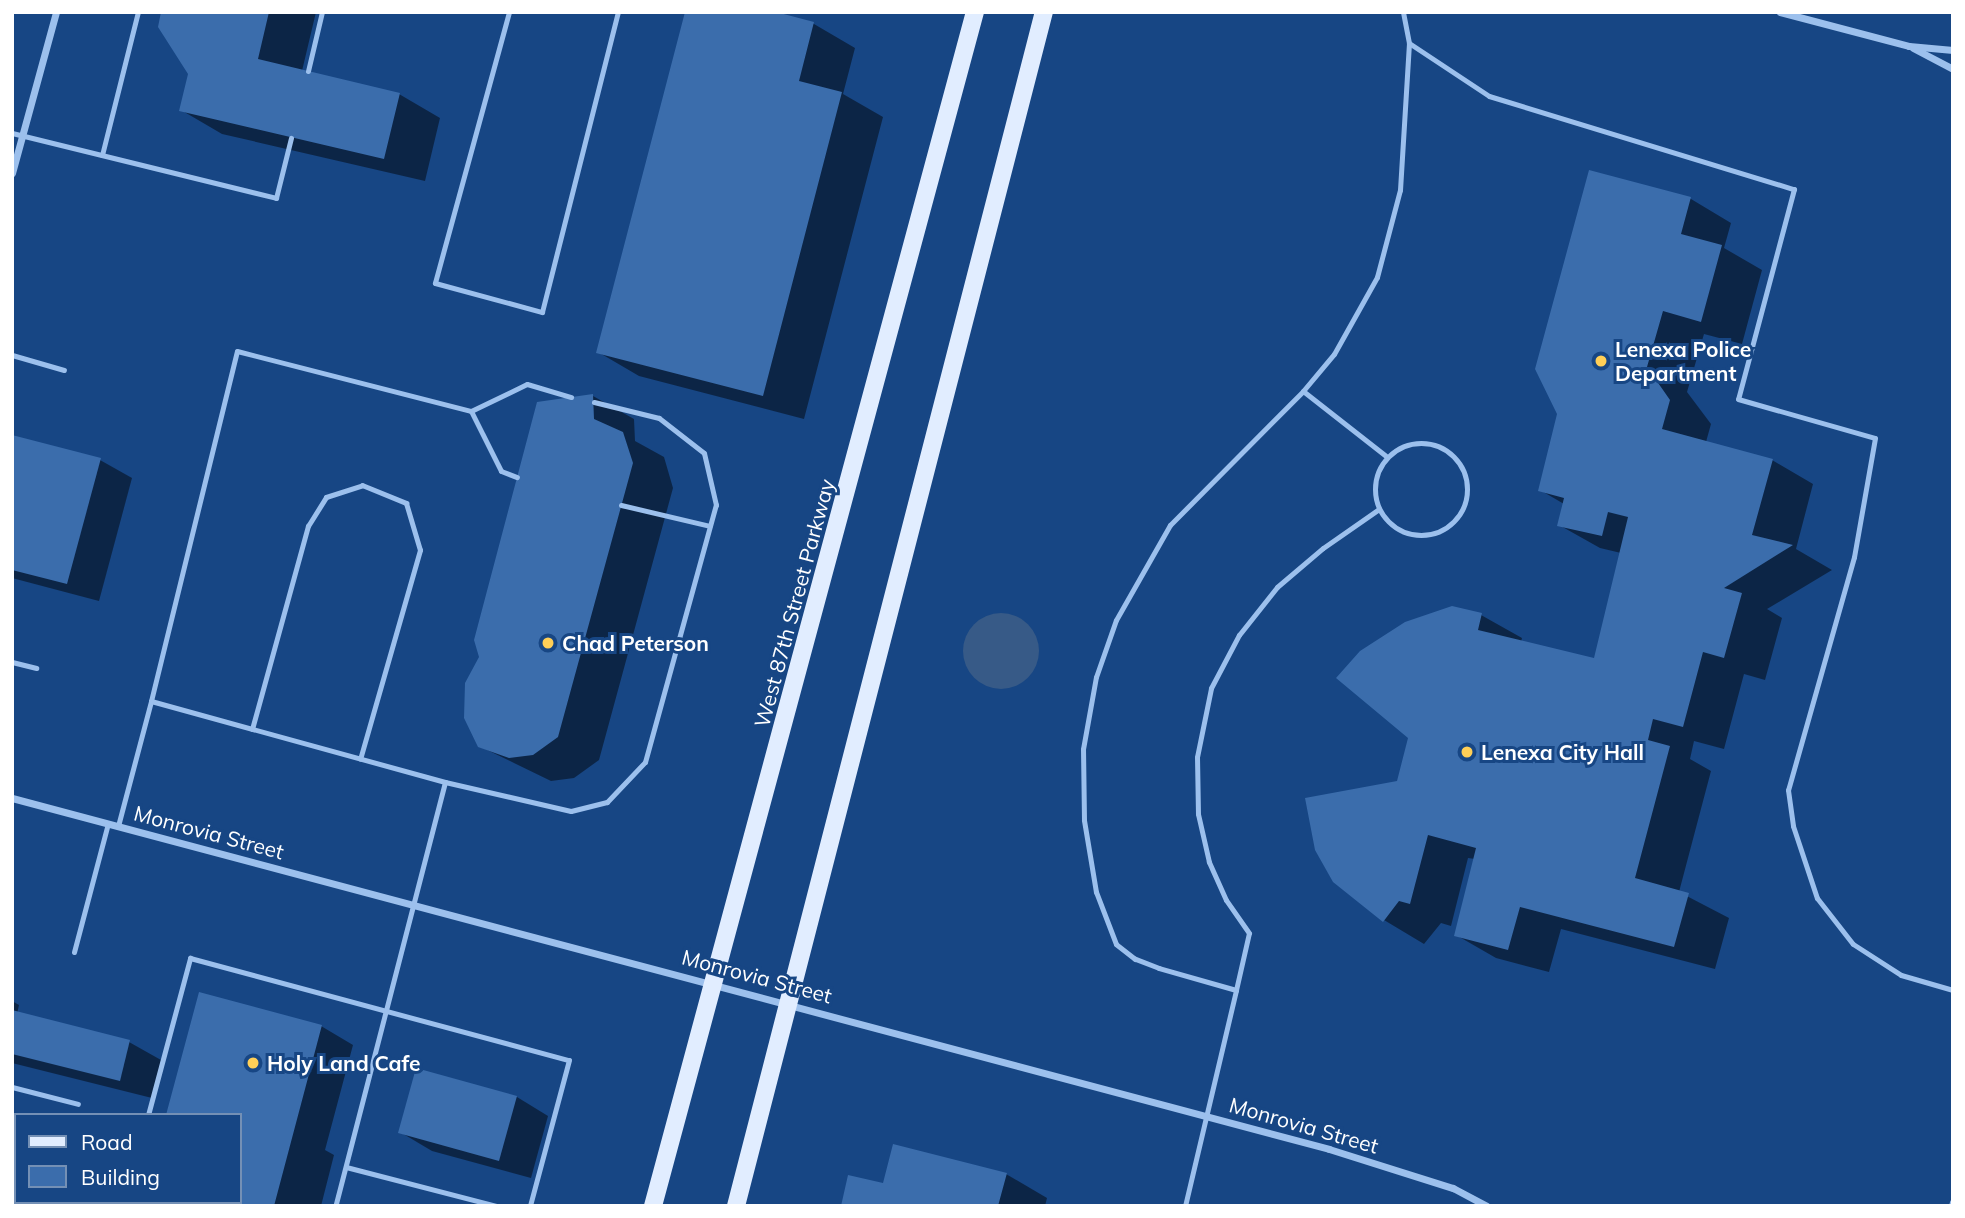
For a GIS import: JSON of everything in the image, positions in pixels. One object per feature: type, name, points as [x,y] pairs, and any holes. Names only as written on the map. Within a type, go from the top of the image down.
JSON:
[{"type":"main road","name":"West 87th Street Parkway","points":[[653,1206],[975,12]]},
{"type":"main road","points":[[736,1206],[1044,12]]},
{"type":"street","points":[[12,173],[56,12]]},
{"type":"street","points":[[1780,12],[1909,46],[1953,50]]},
{"type":"street","points":[[1909,46],[1953,69]]},
{"type":"street","name":"Monrovia Street","points":[[12,798],[1209,1116],[1440,1184],[1487,1206]]},
{"type":"lane","points":[[102,155],[138,12]]},
{"type":"lane","points":[[307,71],[322,12]]},
{"type":"lane","points":[[509,12],[435,283],[542,312],[618,12]]},
{"type":"lane","points":[[1236,990],[1159,968],[1116,944],[1096,892],[1084,820],[1083,749],[1096,677],[1116,620],[1170,525],[1303,391],[1358,316],[1391,233],[1400,190],[1409,43],[1403,12]]},
{"type":"lane","points":[[1409,43],[1489,96],[1794,189],[1738,399],[1875,439],[1854,557],[1788,790],[1793,826],[1816,898],[1853,944],[1901,975],[1953,990]]},
{"type":"lane","points":[[12,133],[276,198],[291,138]]},
{"type":"lane","points":[[118,826],[237,351],[471,411],[527,384],[571,397]]},
{"type":"lane","points":[[12,355],[64,370]]},
{"type":"lane","points":[[1303,391],[1386,456]]},
{"type":"lane","points":[[150,701],[445,782],[571,811],[607,802],[645,762],[716,505],[704,453],[659,418],[594,402]]},
{"type":"lane","points":[[471,411],[501,471],[517,477]]},
{"type":"lane","points":[[1418,444],[1438,446],[1456,458],[1467,478],[1468,499],[1451,525],[1425,535],[1398,527],[1379,509],[1374,491],[1376,473],[1386,456],[1418,444]]},
{"type":"lane","points":[[252,729],[308,526],[326,497],[362,485],[406,503],[420,550],[360,759]]},
{"type":"lane","points":[[621,505],[710,526]]},
{"type":"lane","points":[[1185,1206],[1209,1116],[1249,933],[1226,900],[1209,862],[1198,814],[1196,757],[1211,688],[1239,635],[1277,587],[1322,548],[1379,509]]},
{"type":"lane","points":[[12,662],[36,668]]},
{"type":"lane","points":[[335,1206],[445,782]]},
{"type":"lane","points":[[74,952],[108,824]]},
{"type":"lane","points":[[149,1113],[190,958],[569,1060],[530,1206]]},
{"type":"lane","points":[[12,1087],[78,1104]]},
{"type":"lane","points":[[345,1167],[496,1206]]},
{"type":"water","points":[[1001,613],[1015,616],[1028,624],[1036,637],[1039,651],[1036,665],[1028,678],[1015,686],[1001,689],[987,686],[974,678],[966,665],[963,651],[966,637],[974,624],[987,616]]},
{"type":"building","points":[[161,12],[269,12],[258,59],[400,93],[384,159],[179,111],[188,74],[158,27]]},
{"type":"building","points":[[685,12],[776,12],[814,22],[799,81],[842,92],[763,396],[596,353]]},
{"type":"building","points":[[1589,170],[1691,197],[1681,234],[1722,245],[1701,322],[1663,311],[1647,367],[1670,400],[1662,429],[1773,459],[1752,535],[1793,545],[1724,588],[1742,593],[1724,658],[1703,652],[1683,727],[1653,719],[1648,740],[1670,746],[1635,878],[1689,893],[1674,947],[1520,907],[1508,950],[1454,936],[1476,848],[1428,835],[1410,904],[1399,901],[1383,922],[1333,882],[1315,850],[1305,798],[1397,781],[1408,738],[1336,678],[1360,651],[1405,622],[1452,606],[1482,613],[1478,630],[1594,658],[1628,517],[1608,512],[1602,536],[1557,526],[1564,498],[1538,491],[1557,414],[1535,369]]},
{"type":"building","points":[[593,394],[594,419],[623,432],[633,463],[558,737],[533,755],[509,758],[478,747],[464,718],[465,683],[479,657],[474,640],[537,402]]},
{"type":"building","points":[[12,435],[101,458],[67,584],[12,570]]},
{"type":"building","points":[[199,992],[322,1025],[274,1206],[142,1206],[242,1204],[242,1113],[167,1113]]},
{"type":"building","points":[[12,1010],[130,1040],[120,1081],[12,1054]]},
{"type":"building","points":[[416,1068],[517,1096],[499,1161],[398,1133]]},
{"type":"building","points":[[893,1144],[1007,1173],[998,1206],[841,1206],[848,1175],[883,1183]]},
{"type":"place","name":"Lenexa Police Department","points":[[1601,361]]},
{"type":"place","name":"Chad Peterson","points":[[548,643]]},
{"type":"place","name":"Lenexa City Hall","points":[[1467,752]]},
{"type":"place","name":"Holy Land Cafe","points":[[253,1063]]}]
